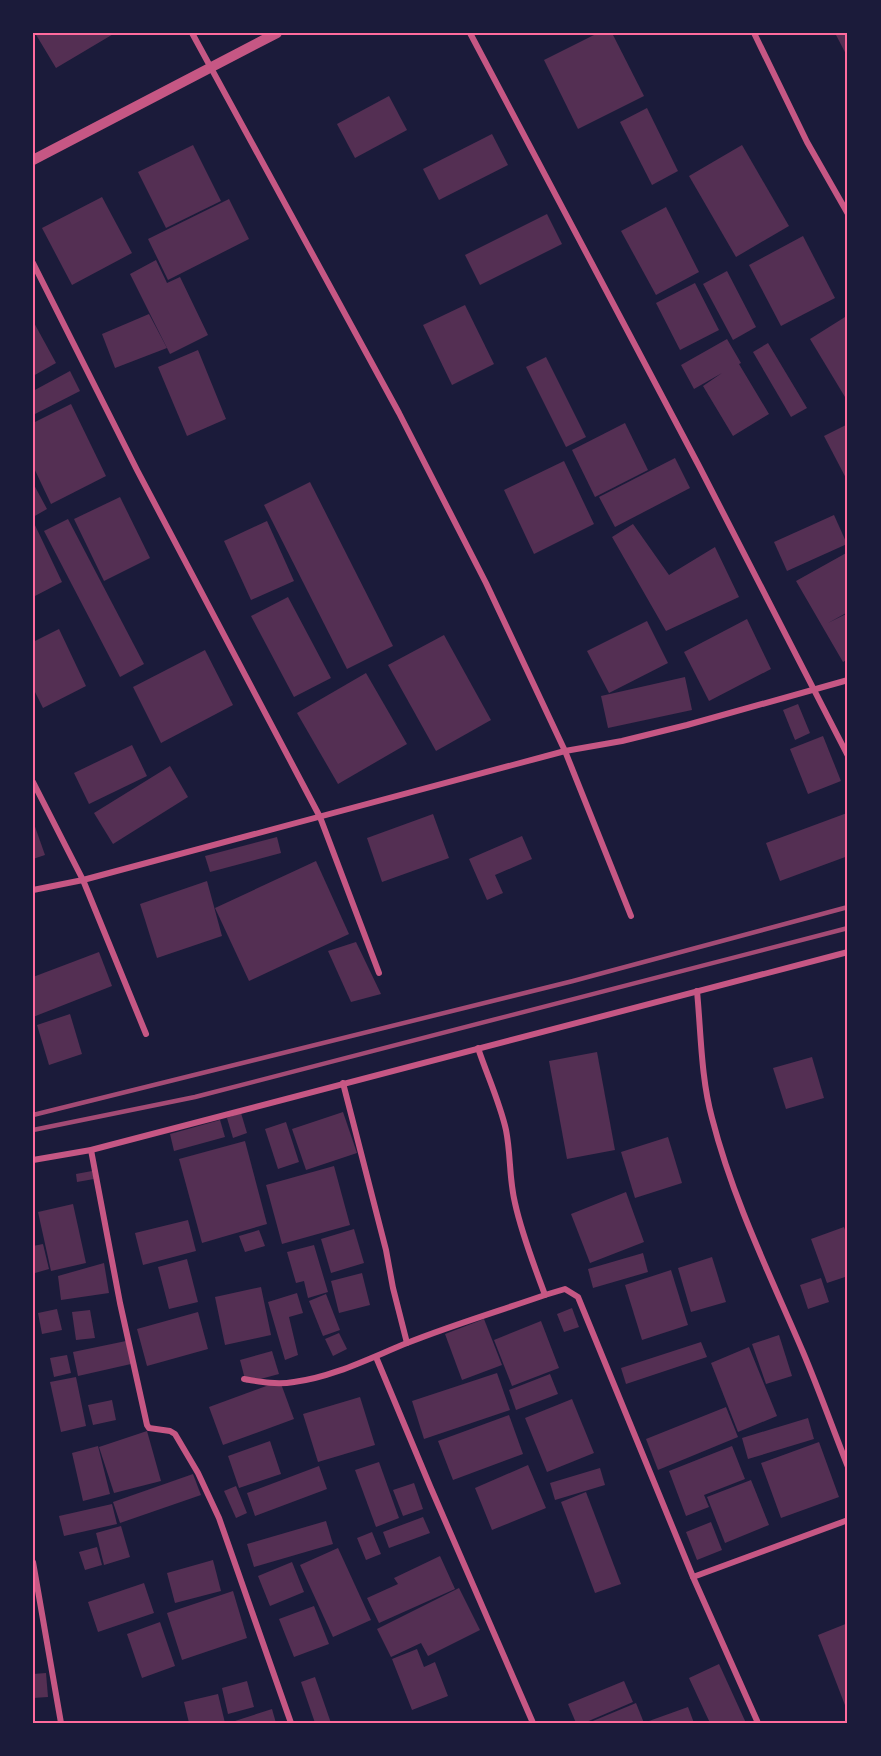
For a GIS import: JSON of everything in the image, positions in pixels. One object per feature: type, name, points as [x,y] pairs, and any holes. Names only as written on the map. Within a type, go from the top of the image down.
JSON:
[{"type":"street","points":[[192,33],[399,413],[486,583],[565,751],[631,916]]},
{"type":"street","points":[[33,160],[277,33]]},
{"type":"street","points":[[470,33],[815,688],[848,756]]},
{"type":"street","points":[[754,33],[807,142],[848,214]]},
{"type":"street","points":[[33,263],[136,470],[320,817],[379,973]]},
{"type":"street","points":[[33,890],[83,880],[565,751],[622,741],[687,725],[848,680]]},
{"type":"street","points":[[33,782],[83,880],[146,1034]]},
{"type":"street","points":[[33,1160],[91,1149],[848,952]]},
{"type":"street","points":[[697,992],[711,1116],[722,1154],[747,1225],[804,1354],[848,1467]]},
{"type":"street","points":[[478,1048],[506,1128],[509,1173],[515,1204],[527,1247],[545,1295]]},
{"type":"street","points":[[343,1083],[386,1250],[407,1343]]},
{"type":"street","points":[[91,1149],[120,1303],[147,1425],[149,1428],[175,1434],[198,1473],[219,1518],[291,1723]]},
{"type":"street","points":[[244,1379],[274,1383],[318,1377],[545,1295],[565,1289],[578,1297],[693,1577],[758,1723]]},
{"type":"street","points":[[376,1357],[434,1497],[533,1723]]},
{"type":"street","points":[[693,1577],[848,1520]]},
{"type":"street","points":[[33,1562],[61,1723]]},
{"type":"building","points":[[35,33],[115,33],[56,68]]},
{"type":"building","points":[[598,33],[612,33],[644,96],[578,129],[544,60]]},
{"type":"building","points":[[835,33],[848,33],[848,58]]},
{"type":"building","points":[[389,96],[407,130],[355,158],[337,124]]},
{"type":"building","points":[[647,108],[678,171],[652,185],[620,122]]},
{"type":"building","points":[[492,134],[508,165],[439,200],[423,169]]},
{"type":"building","points":[[193,145],[221,201],[166,228],[138,172]]},
{"type":"building","points":[[742,145],[789,226],[736,257],[689,176]]},
{"type":"building","points":[[102,197],[132,253],[72,285],[42,228]]},
{"type":"building","points":[[229,199],[249,239],[168,280],[148,239]]},
{"type":"building","points":[[666,207],[699,272],[656,295],[621,231]]},
{"type":"building","points":[[547,214],[562,244],[480,285],[465,255]]},
{"type":"building","points":[[803,236],[835,298],[781,326],[749,265]]},
{"type":"building","points":[[156,260],[167,283],[180,277],[208,335],[170,354],[130,274]]},
{"type":"building","points":[[727,271],[756,327],[733,340],[703,284]]},
{"type":"building","points":[[695,283],[719,330],[680,350],[656,303]]},
{"type":"building","points":[[465,305],[494,364],[452,385],[423,325]]},
{"type":"building","points":[[149,314],[167,348],[115,368],[102,334]]},
{"type":"building","points":[[845,317],[848,322],[848,396],[845,397],[810,339]]},
{"type":"building","points":[[33,321],[56,363],[33,376]]},
{"type":"building","points":[[727,339],[769,414],[733,436],[703,386],[722,373],[694,389],[681,365]]},
{"type":"building","points":[[768,343],[807,408],[791,417],[753,352]]},
{"type":"building","points":[[198,350],[226,419],[187,436],[158,367]]},
{"type":"building","points":[[546,357],[586,437],[566,447],[526,367]]},
{"type":"building","points":[[70,371],[80,391],[33,415],[33,391]]},
{"type":"building","points":[[71,404],[106,476],[51,504],[33,466],[33,423]]},
{"type":"building","points":[[625,423],[648,470],[595,497],[572,450]]},
{"type":"building","points":[[848,424],[848,482],[824,436]]},
{"type":"building","points":[[675,458],[690,488],[615,527],[599,497]]},
{"type":"building","points":[[564,461],[594,524],[534,554],[504,490]]},
{"type":"building","points":[[310,482],[393,646],[347,669],[264,505]]},
{"type":"building","points":[[33,483],[47,509],[33,517]]},
{"type":"building","points":[[120,497],[150,558],[104,581],[74,519]]},
{"type":"building","points":[[834,515],[847,544],[787,571],[774,542]]},
{"type":"building","points":[[68,519],[144,664],[120,677],[44,531]]},
{"type":"building","points":[[33,521],[62,582],[33,597]]},
{"type":"building","points":[[267,521],[294,581],[251,600],[224,541]]},
{"type":"building","points":[[633,524],[669,575],[715,547],[739,597],[666,631],[612,537]]},
{"type":"building","points":[[848,552],[848,612],[828,623],[848,613],[848,659],[843,662],[796,581]]},
{"type":"building","points":[[288,597],[331,678],[294,697],[251,616]]},
{"type":"building","points":[[747,619],[771,669],[709,701],[684,652]]},
{"type":"building","points":[[647,621],[668,663],[609,693],[587,651]]},
{"type":"building","points":[[59,629],[86,686],[43,708],[33,688],[33,642]]},
{"type":"building","points":[[444,635],[491,720],[436,751],[388,665]]},
{"type":"building","points":[[205,650],[233,705],[161,743],[133,687]]},
{"type":"building","points":[[366,673],[407,744],[338,784],[297,713]]},
{"type":"building","points":[[685,677],[692,710],[608,728],[601,696]]},
{"type":"building","points":[[798,704],[810,733],[795,740],[783,710]]},
{"type":"building","points":[[823,736],[841,781],[808,794],[790,749]]},
{"type":"building","points":[[132,745],[147,776],[89,804],[74,773]]},
{"type":"building","points":[[170,766],[188,797],[113,844],[94,813]]},
{"type":"building","points":[[847,813],[848,856],[780,881],[766,843]]},
{"type":"building","points":[[433,814],[449,858],[382,882],[367,838]]},
{"type":"building","points":[[33,821],[45,855],[33,859]]},
{"type":"building","points":[[522,836],[532,859],[495,875],[503,893],[487,900],[469,859]]},
{"type":"building","points":[[277,837],[281,853],[210,872],[205,856]]},
{"type":"building","points":[[316,861],[349,934],[249,981],[215,908]]},
{"type":"building","points":[[207,881],[222,936],[157,958],[140,904]]},
{"type":"building","points":[[356,942],[381,994],[351,1002],[328,951]]},
{"type":"building","points":[[99,952],[112,986],[33,1017],[33,977]]},
{"type":"building","points":[[70,1014],[82,1054],[49,1065],[37,1025]]},
{"type":"building","points":[[597,1052],[615,1150],[567,1159],[549,1061]]},
{"type":"building","points":[[812,1057],[824,1098],[786,1109],[773,1068]]},
{"type":"building","points":[[343,1112],[357,1153],[306,1170],[292,1129]]},
{"type":"building","points":[[241,1113],[247,1133],[233,1138],[227,1118]]},
{"type":"building","points":[[220,1120],[225,1137],[174,1151],[170,1134]]},
{"type":"building","points":[[286,1122],[299,1162],[278,1169],[265,1129]]},
{"type":"building","points":[[668,1137],[682,1183],[635,1198],[621,1152]]},
{"type":"building","points":[[245,1141],[267,1224],[202,1243],[179,1159]]},
{"type":"building","points":[[334,1166],[350,1225],[282,1244],[266,1185]]},
{"type":"building","points":[[92,1171],[94,1179],[77,1182],[76,1174]]},
{"type":"building","points":[[626,1192],[644,1242],[590,1263],[571,1214]]},
{"type":"building","points":[[73,1204],[86,1263],[51,1271],[38,1212]]},
{"type":"building","points":[[188,1220],[196,1251],[143,1265],[135,1233]]},
{"type":"building","points":[[844,1227],[848,1239],[848,1276],[827,1283],[811,1239]]},
{"type":"building","points":[[354,1229],[364,1263],[331,1273],[321,1239]]},
{"type":"building","points":[[259,1230],[265,1246],[245,1252],[239,1236]]},
{"type":"building","points":[[43,1244],[49,1269],[35,1273],[33,1246]]},
{"type":"building","points":[[314,1245],[328,1292],[308,1298],[304,1281],[296,1283],[287,1252]]},
{"type":"building","points":[[643,1253],[648,1272],[593,1288],[588,1269]]},
{"type":"building","points":[[712,1257],[726,1302],[691,1312],[678,1268]]},
{"type":"building","points":[[187,1259],[198,1302],[169,1309],[158,1267]]},
{"type":"building","points":[[104,1263],[109,1293],[61,1300],[58,1276]]},
{"type":"building","points":[[671,1270],[688,1325],[642,1340],[625,1285]]},
{"type":"building","points":[[362,1273],[370,1305],[339,1313],[331,1281]]},
{"type":"building","points":[[821,1278],[829,1302],[808,1309],[800,1285]]},
{"type":"building","points":[[261,1287],[271,1335],[225,1345],[215,1297]]},
{"type":"building","points":[[297,1293],[303,1313],[289,1317],[298,1355],[285,1360],[268,1302]]},
{"type":"building","points":[[326,1294],[340,1330],[323,1336],[309,1301]]},
{"type":"building","points":[[572,1308],[579,1327],[564,1332],[557,1314]]},
{"type":"building","points":[[57,1309],[62,1330],[42,1334],[38,1313]]},
{"type":"building","points":[[90,1310],[95,1338],[76,1340],[72,1312]]},
{"type":"building","points":[[198,1312],[208,1349],[147,1366],[137,1329]]},
{"type":"building","points":[[484,1319],[502,1365],[462,1380],[445,1334]]},
{"type":"building","points":[[541,1321],[559,1368],[512,1386],[494,1340]]},
{"type":"building","points":[[339,1333],[347,1349],[333,1356],[325,1339]]},
{"type":"building","points":[[779,1335],[792,1376],[766,1384],[752,1344]]},
{"type":"building","points":[[126,1341],[131,1364],[78,1376],[73,1352]]},
{"type":"building","points":[[701,1342],[707,1357],[626,1384],[621,1368]]},
{"type":"building","points":[[749,1347],[777,1416],[738,1432],[711,1363]]},
{"type":"building","points":[[272,1351],[279,1374],[246,1383],[240,1360]]},
{"type":"building","points":[[67,1355],[71,1373],[54,1377],[50,1358]]},
{"type":"building","points":[[497,1373],[510,1410],[424,1439],[412,1401]]},
{"type":"building","points":[[550,1374],[558,1394],[516,1410],[509,1390]]},
{"type":"building","points":[[76,1377],[86,1426],[61,1432],[50,1382]]},
{"type":"building","points":[[280,1381],[294,1419],[223,1445],[209,1407]]},
{"type":"building","points":[[360,1397],[375,1445],[318,1462],[303,1414]]},
{"type":"building","points":[[572,1399],[594,1453],[547,1472],[525,1418]]},
{"type":"building","points":[[112,1400],[116,1420],[93,1425],[88,1405]]},
{"type":"building","points":[[726,1407],[738,1437],[658,1470],[646,1439]]},
{"type":"building","points":[[509,1415],[523,1454],[453,1480],[438,1441]]},
{"type":"building","points":[[808,1418],[814,1439],[748,1459],[742,1438]]},
{"type":"building","points":[[147,1431],[161,1481],[114,1493],[99,1447]]},
{"type":"building","points":[[270,1441],[281,1474],[239,1488],[228,1456]]},
{"type":"building","points":[[819,1442],[839,1497],[781,1518],[761,1463]]},
{"type":"building","points":[[98,1446],[110,1494],[83,1501],[72,1453]]},
{"type":"building","points":[[732,1446],[745,1479],[704,1495],[709,1507],[686,1516],[669,1471]]},
{"type":"building","points":[[379,1462],[399,1518],[376,1527],[355,1470]]},
{"type":"building","points":[[528,1465],[546,1508],[492,1530],[475,1488]]},
{"type":"building","points":[[319,1466],[327,1489],[255,1516],[247,1493]]},
{"type":"building","points":[[600,1468],[605,1485],[555,1500],[550,1483]]},
{"type":"building","points":[[193,1474],[201,1495],[120,1523],[113,1502]]},
{"type":"building","points":[[751,1480],[769,1525],[725,1543],[707,1497]]},
{"type":"building","points":[[414,1483],[423,1509],[403,1516],[393,1490]]},
{"type":"building","points":[[236,1486],[247,1513],[236,1518],[224,1491]]},
{"type":"building","points":[[586,1492],[621,1584],[595,1593],[561,1502]]},
{"type":"building","points":[[112,1504],[117,1524],[64,1536],[59,1516]]},
{"type":"building","points":[[423,1517],[430,1533],[389,1548],[383,1532]]},
{"type":"building","points":[[326,1521],[333,1544],[254,1567],[247,1544]]},
{"type":"building","points":[[711,1522],[722,1550],[697,1560],[686,1532]]},
{"type":"building","points":[[121,1526],[130,1557],[104,1565],[96,1533]]},
{"type":"building","points":[[372,1532],[381,1554],[366,1560],[357,1538]]},
{"type":"building","points":[[97,1547],[102,1565],[85,1570],[79,1552]]},
{"type":"building","points":[[338,1548],[371,1620],[333,1637],[300,1565]]},
{"type":"building","points":[[440,1556],[455,1589],[379,1623],[367,1598],[398,1584],[394,1578]]},
{"type":"building","points":[[213,1560],[221,1591],[175,1603],[167,1573]]},
{"type":"building","points":[[292,1562],[304,1592],[270,1606],[258,1576]]},
{"type":"building","points":[[144,1583],[154,1613],[98,1632],[88,1602]]},
{"type":"building","points":[[459,1588],[480,1630],[428,1656],[421,1643],[391,1657],[377,1629]]},
{"type":"building","points":[[233,1591],[247,1638],[182,1660],[167,1613]]},
{"type":"building","points":[[314,1606],[329,1644],[294,1657],[279,1619]]},
{"type":"building","points":[[160,1622],[175,1666],[142,1678],[127,1634]]},
{"type":"building","points":[[848,1623],[848,1713],[818,1635]]},
{"type":"building","points":[[417,1649],[424,1667],[435,1662],[448,1696],[412,1710],[392,1659]]},
{"type":"building","points":[[719,1664],[746,1723],[710,1723],[689,1678]]},
{"type":"building","points":[[46,1673],[48,1697],[33,1698],[33,1674]]},
{"type":"building","points":[[315,1677],[331,1723],[315,1723],[301,1682]]},
{"type":"building","points":[[247,1681],[254,1707],[228,1714],[222,1688]]},
{"type":"building","points":[[624,1681],[633,1702],[584,1723],[576,1723],[568,1704]]},
{"type":"building","points":[[218,1694],[225,1723],[189,1723],[184,1702]]},
{"type":"building","points":[[636,1703],[644,1723],[588,1723]]},
{"type":"building","points":[[688,1707],[694,1723],[650,1723],[649,1721]]},
{"type":"building","points":[[272,1709],[276,1723],[235,1723],[235,1721]]},
{"type":"railway","points":[[33,1115],[573,981],[848,907]]},
{"type":"railway","points":[[33,1130],[195,1097],[848,928]]}]
